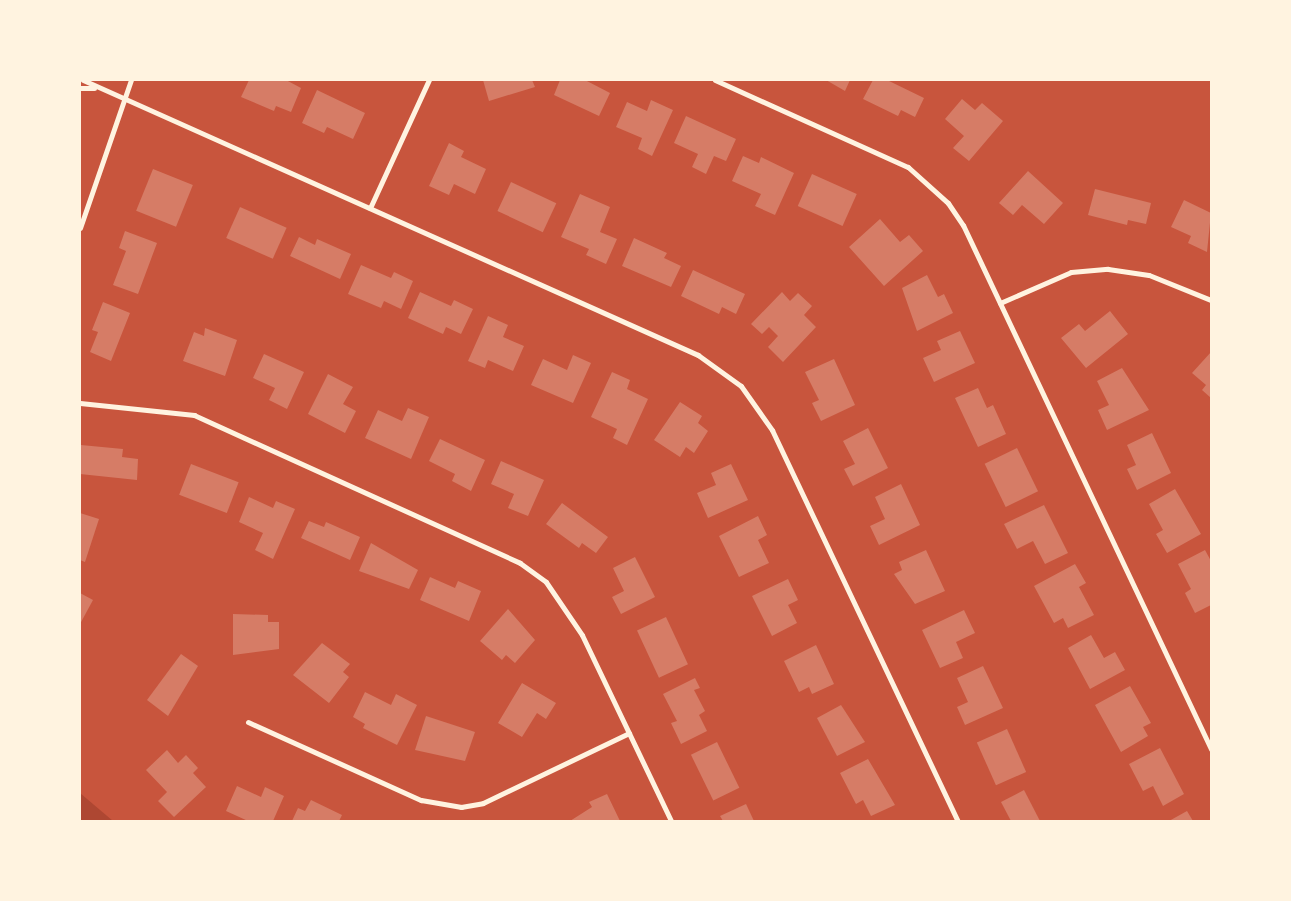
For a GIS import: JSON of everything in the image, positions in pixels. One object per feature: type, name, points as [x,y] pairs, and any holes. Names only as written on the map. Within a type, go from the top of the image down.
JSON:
[{"type":"street","points":[[83,80],[94,88],[370,208],[698,355],[741,386],[772,430],[958,821]]},
{"type":"street","points":[[80,228],[131,80]]},
{"type":"street","points":[[370,208],[429,80]]},
{"type":"street","points":[[715,80],[883,155],[930,182],[963,225],[1211,749]]},
{"type":"street","points":[[80,88],[94,88]]},
{"type":"street","points":[[1000,303],[1071,272],[1108,269],[1148,275],[1211,300]]},
{"type":"street","points":[[80,403],[194,415],[520,563],[546,582],[566,609],[671,821]]},
{"type":"street","points":[[248,722],[421,800],[461,807],[483,803],[629,733]]},
{"type":"shaded area","points":[[80,793],[113,821],[80,821]]},
{"type":"building","points":[[249,80],[286,80],[301,88],[291,112],[276,106],[274,111],[241,97]]},
{"type":"building","points":[[483,80],[532,80],[535,87],[489,101]]},
{"type":"building","points":[[560,80],[585,80],[610,93],[599,116],[554,95]]},
{"type":"building","points":[[826,80],[850,80],[845,91]]},
{"type":"building","points":[[873,80],[887,80],[924,98],[915,117],[901,110],[898,116],[863,99]]},
{"type":"building","points":[[317,90],[365,113],[353,139],[327,127],[324,133],[302,123]]},
{"type":"building","points":[[962,99],[975,110],[982,103],[1003,121],[969,161],[953,148],[964,136],[945,119]]},
{"type":"building","points":[[651,100],[673,110],[652,156],[638,149],[642,138],[616,127],[627,102],[647,111]]},
{"type":"building","points":[[686,116],[736,139],[726,161],[714,156],[706,174],[692,167],[698,154],[674,143]]},
{"type":"building","points":[[449,143],[464,151],[461,157],[486,169],[475,194],[454,184],[449,195],[429,186]]},
{"type":"building","points":[[743,156],[759,163],[761,157],[794,173],[775,215],[755,206],[761,194],[732,181]]},
{"type":"building","points":[[153,169],[193,185],[176,227],[136,211]]},
{"type":"building","points":[[1028,171],[1063,203],[1044,224],[1022,205],[1013,215],[999,203]]},
{"type":"building","points":[[812,174],[857,194],[843,226],[798,206]]},
{"type":"building","points":[[511,182],[556,203],[543,232],[497,211]]},
{"type":"building","points":[[1095,189],[1151,203],[1146,224],[1128,220],[1127,225],[1088,215]]},
{"type":"building","points":[[580,194],[610,207],[600,232],[617,239],[606,264],[586,255],[589,249],[561,237]]},
{"type":"building","points":[[1184,200],[1211,213],[1207,252],[1188,243],[1191,236],[1171,227]]},
{"type":"building","points":[[240,207],[287,228],[273,259],[226,238]]},
{"type":"building","points":[[880,219],[900,242],[909,235],[923,251],[884,286],[849,247]]},
{"type":"building","points":[[125,231],[157,243],[138,294],[113,285],[126,251],[119,248]]},
{"type":"building","points":[[299,237],[315,245],[317,239],[351,254],[340,279],[290,256]]},
{"type":"building","points":[[634,238],[667,253],[664,258],[681,266],[671,287],[622,266]]},
{"type":"building","points":[[361,265],[391,278],[394,272],[413,281],[401,309],[384,301],[381,308],[348,294]]},
{"type":"building","points":[[693,270],[745,294],[736,314],[722,307],[719,314],[681,296]]},
{"type":"building","points":[[927,275],[938,297],[944,294],[953,313],[917,331],[902,288]]},
{"type":"building","points":[[420,292],[451,306],[454,300],[473,309],[461,334],[446,327],[443,334],[408,318]]},
{"type":"building","points":[[782,292],[790,301],[798,293],[812,306],[804,315],[816,327],[783,362],[768,347],[778,336],[769,327],[762,334],[751,324]]},
{"type":"building","points":[[103,302],[130,313],[111,361],[90,352],[98,332],[92,330]]},
{"type":"building","points":[[1110,311],[1128,334],[1086,368],[1061,338],[1079,324],[1085,331]]},
{"type":"building","points":[[488,316],[508,325],[503,337],[524,346],[513,371],[488,360],[485,368],[468,361]]},
{"type":"building","points":[[205,328],[237,340],[225,376],[183,361],[194,332],[204,336]]},
{"type":"building","points":[[960,331],[975,363],[934,382],[923,358],[941,350],[937,341]]},
{"type":"building","points":[[1211,352],[1211,398],[1202,390],[1206,385],[1192,373]]},
{"type":"building","points":[[264,354],[304,372],[287,409],[269,400],[275,388],[253,378]]},
{"type":"building","points":[[573,355],[591,363],[573,403],[531,385],[543,359],[567,370]]},
{"type":"building","points":[[834,359],[855,405],[821,421],[812,403],[819,400],[805,372]]},
{"type":"building","points":[[1122,368],[1149,410],[1107,430],[1098,410],[1109,405],[1097,381]]},
{"type":"building","points":[[612,372],[630,380],[627,389],[648,399],[627,445],[613,438],[617,429],[591,417]]},
{"type":"building","points":[[328,374],[353,387],[343,404],[356,411],[345,433],[308,414]]},
{"type":"building","points":[[978,388],[987,408],[993,405],[1006,434],[978,447],[955,398]]},
{"type":"building","points":[[680,402],[702,416],[698,423],[708,431],[694,453],[686,447],[680,457],[654,440]]},
{"type":"building","points":[[408,408],[429,417],[411,459],[365,438],[378,410],[402,421]]},
{"type":"building","points":[[868,428],[888,468],[853,486],[844,469],[855,464],[843,441]]},
{"type":"building","points":[[1152,433],[1171,473],[1137,490],[1127,469],[1136,465],[1127,445]]},
{"type":"building","points":[[440,439],[485,460],[471,491],[452,481],[455,474],[429,461]]},
{"type":"building","points":[[81,445],[123,449],[122,457],[138,459],[137,480],[80,474]]},
{"type":"building","points":[[1017,448],[1038,491],[1006,507],[985,464]]},
{"type":"building","points":[[501,461],[544,480],[528,516],[508,508],[514,494],[491,484]]},
{"type":"building","points":[[191,464],[239,482],[227,513],[179,495]]},
{"type":"building","points":[[731,464],[748,500],[708,518],[697,493],[716,485],[711,473]]},
{"type":"building","points":[[901,484],[920,525],[879,545],[870,526],[885,519],[875,497]]},
{"type":"building","points":[[1175,489],[1201,534],[1167,553],[1156,534],[1163,530],[1149,504]]},
{"type":"building","points":[[249,497],[273,508],[276,501],[295,509],[273,559],[255,550],[263,533],[239,522]]},
{"type":"building","points":[[562,503],[608,537],[596,553],[582,543],[579,548],[546,524]]},
{"type":"building","points":[[1044,505],[1068,553],[1045,564],[1033,541],[1017,549],[1004,524]]},
{"type":"building","points":[[80,513],[99,519],[85,562],[80,560]]},
{"type":"building","points":[[758,516],[767,535],[758,540],[769,563],[739,577],[719,536]]},
{"type":"building","points":[[309,521],[324,527],[326,522],[360,537],[350,560],[301,538]]},
{"type":"building","points":[[371,543],[418,570],[409,589],[359,571]]},
{"type":"building","points":[[926,550],[945,591],[915,604],[894,574],[902,570],[899,562]]},
{"type":"building","points":[[1205,550],[1211,561],[1211,605],[1195,613],[1185,593],[1191,589],[1178,564]]},
{"type":"building","points":[[635,557],[655,597],[621,614],[612,597],[624,591],[613,568]]},
{"type":"building","points":[[1075,564],[1086,583],[1079,587],[1094,615],[1068,628],[1063,618],[1054,623],[1034,586]]},
{"type":"building","points":[[430,577],[455,588],[458,581],[481,591],[469,621],[420,600]]},
{"type":"building","points":[[788,579],[798,600],[788,605],[797,623],[772,636],[752,596]]},
{"type":"building","points":[[80,593],[93,600],[80,624]]},
{"type":"building","points":[[508,609],[535,640],[515,663],[506,655],[502,660],[480,641]]},
{"type":"building","points":[[964,610],[975,633],[956,642],[963,658],[940,668],[922,630]]},
{"type":"building","points":[[233,614],[268,615],[268,622],[279,622],[279,649],[233,655]]},
{"type":"building","points":[[666,617],[688,664],[659,678],[637,631]]},
{"type":"building","points":[[1091,635],[1104,658],[1115,652],[1125,670],[1090,689],[1068,648]]},
{"type":"building","points":[[322,643],[350,664],[343,672],[349,677],[329,703],[293,675]]},
{"type":"building","points":[[816,645],[834,684],[812,694],[809,687],[799,692],[784,661]]},
{"type":"building","points":[[181,654],[198,666],[168,716],[147,700]]},
{"type":"building","points":[[983,666],[1003,708],[965,725],[957,707],[968,702],[957,678]]},
{"type":"building","points":[[695,678],[700,688],[694,690],[705,711],[699,715],[707,731],[681,744],[671,723],[677,721],[663,694]]},
{"type":"building","points":[[522,683],[556,703],[546,719],[537,713],[522,737],[498,723]]},
{"type":"building","points":[[1130,686],[1151,723],[1143,727],[1148,736],[1121,752],[1095,705]]},
{"type":"building","points":[[365,692],[391,705],[396,694],[417,705],[397,745],[363,728],[365,724],[353,717]]},
{"type":"building","points":[[841,705],[865,742],[837,756],[817,718]]},
{"type":"building","points":[[426,716],[475,732],[465,761],[415,750]]},
{"type":"building","points":[[1007,729],[1026,772],[996,785],[977,742]]},
{"type":"building","points":[[717,742],[739,788],[713,801],[691,755]]},
{"type":"building","points":[[1160,748],[1184,794],[1163,806],[1153,786],[1143,791],[1129,764]]},
{"type":"building","points":[[167,750],[178,763],[186,755],[198,768],[193,773],[206,787],[174,817],[158,801],[167,792],[146,770]]},
{"type":"building","points":[[868,759],[895,805],[871,816],[863,800],[856,804],[840,773]]},
{"type":"building","points":[[237,786],[261,797],[265,787],[284,796],[273,821],[248,821],[226,811]]},
{"type":"building","points":[[1024,790],[1040,821],[1011,821],[1001,802]]},
{"type":"building","points":[[607,794],[620,821],[570,821],[592,807],[589,802]]},
{"type":"building","points":[[311,800],[342,815],[339,821],[292,821],[298,808],[305,811]]},
{"type":"building","points":[[746,804],[754,821],[723,821],[720,816]]},
{"type":"building","points":[[1187,811],[1193,821],[1169,821]]}]
